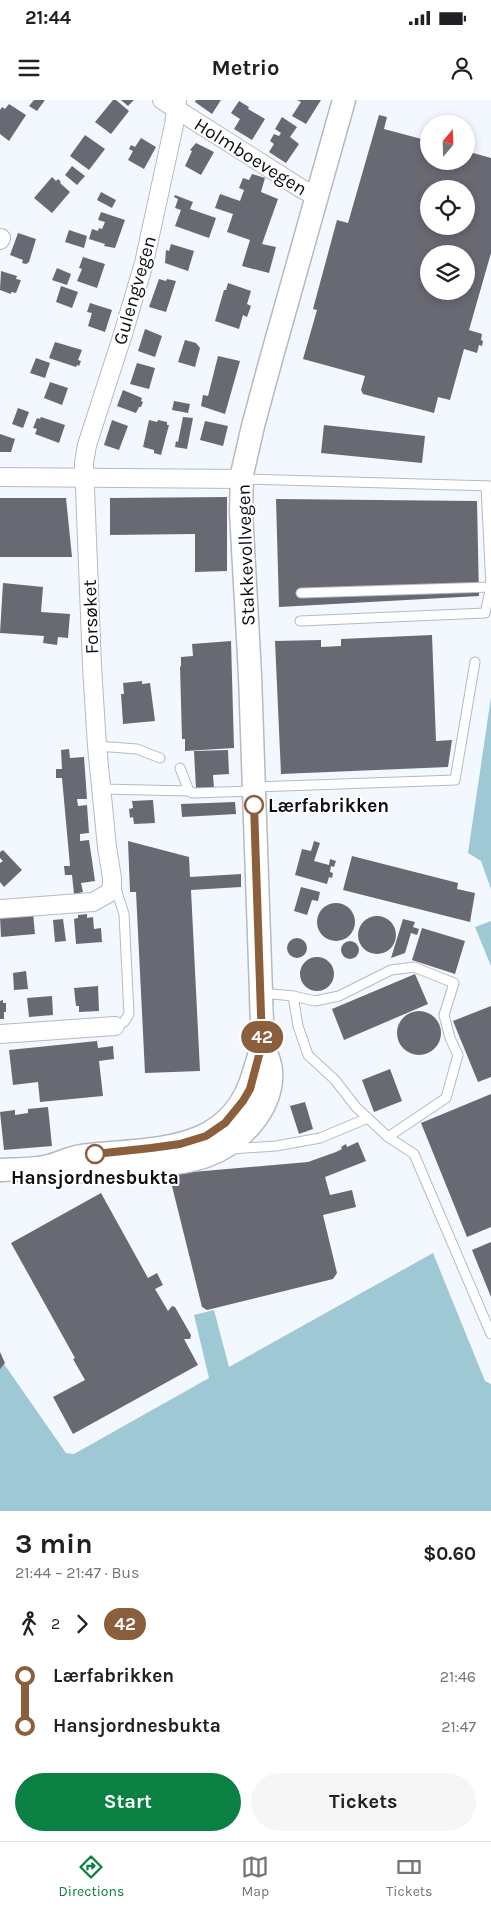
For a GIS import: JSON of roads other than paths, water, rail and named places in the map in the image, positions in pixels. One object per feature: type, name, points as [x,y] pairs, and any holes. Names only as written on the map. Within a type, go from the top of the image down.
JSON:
[{"type":"street","name":"Stakkevollvegen","points":[[262,1044],[262,993],[254,789],[241,511],[242,479],[253,426],[344,100]]},
{"type":"street","name":"Holmboevegen","points":[[171,103],[302,189],[316,196]]},
{"type":"street","name":"Gulengvegen","points":[[85,478],[84,463],[87,445],[126,327],[144,263],[174,125],[171,103]]},
{"type":"street","points":[[0,477],[242,479]]},
{"type":"street","name":"Forsøket","points":[[85,478],[92,666],[101,789],[112,878]]},
{"type":"street","points":[[0,909],[93,902],[108,893],[112,878]]},
{"type":"street","points":[[0,1034],[115,1026]]},
{"type":"street","points":[[50,1166],[72,1172],[142,1166],[193,1160],[218,1150],[244,1132],[262,1108],[269,1090],[271,1071],[262,1044]]},
{"type":"street","points":[[0,1170],[50,1166],[78,1156],[180,1144],[206,1136],[225,1123],[243,1101],[250,1089],[262,1044]]},
{"type":"lane","points":[[242,479],[488,486],[491,587],[485,613],[300,621]]},
{"type":"lane","points":[[301,593],[491,587]]},
{"type":"lane","points":[[101,789],[189,791],[192,793],[455,780],[475,662]]},
{"type":"lane","points":[[98,751],[137,749],[160,758]]},
{"type":"lane","points":[[180,768],[189,791]]},
{"type":"lane","points":[[112,878],[124,914],[129,1014],[128,1019],[115,1026]]},
{"type":"lane","points":[[262,993],[315,1000],[338,996],[391,970],[414,967],[454,983],[444,1015],[450,1038],[458,1055],[446,1098],[388,1137]]},
{"type":"lane","points":[[292,996],[298,1026],[308,1055],[335,1080],[356,1107],[388,1137],[414,1154],[491,1334]]},
{"type":"lane","points":[[218,1150],[276,1146],[320,1138],[368,1118]]},
{"type":"water","points":[[491,697],[491,889],[481,861],[468,853]]},
{"type":"water","points":[[491,921],[491,966],[475,927]]},
{"type":"water","points":[[433,1253],[485,1381],[491,1384],[491,1511],[0,1511],[0,1368],[4,1364],[66,1453],[74,1454],[209,1378],[194,1315],[214,1310],[229,1367]]},
{"type":"place","name":"Lærfabrikken","points":[[254,805]]},
{"type":"place","name":"Hansjordnesbukta","points":[[95,1154]]}]
